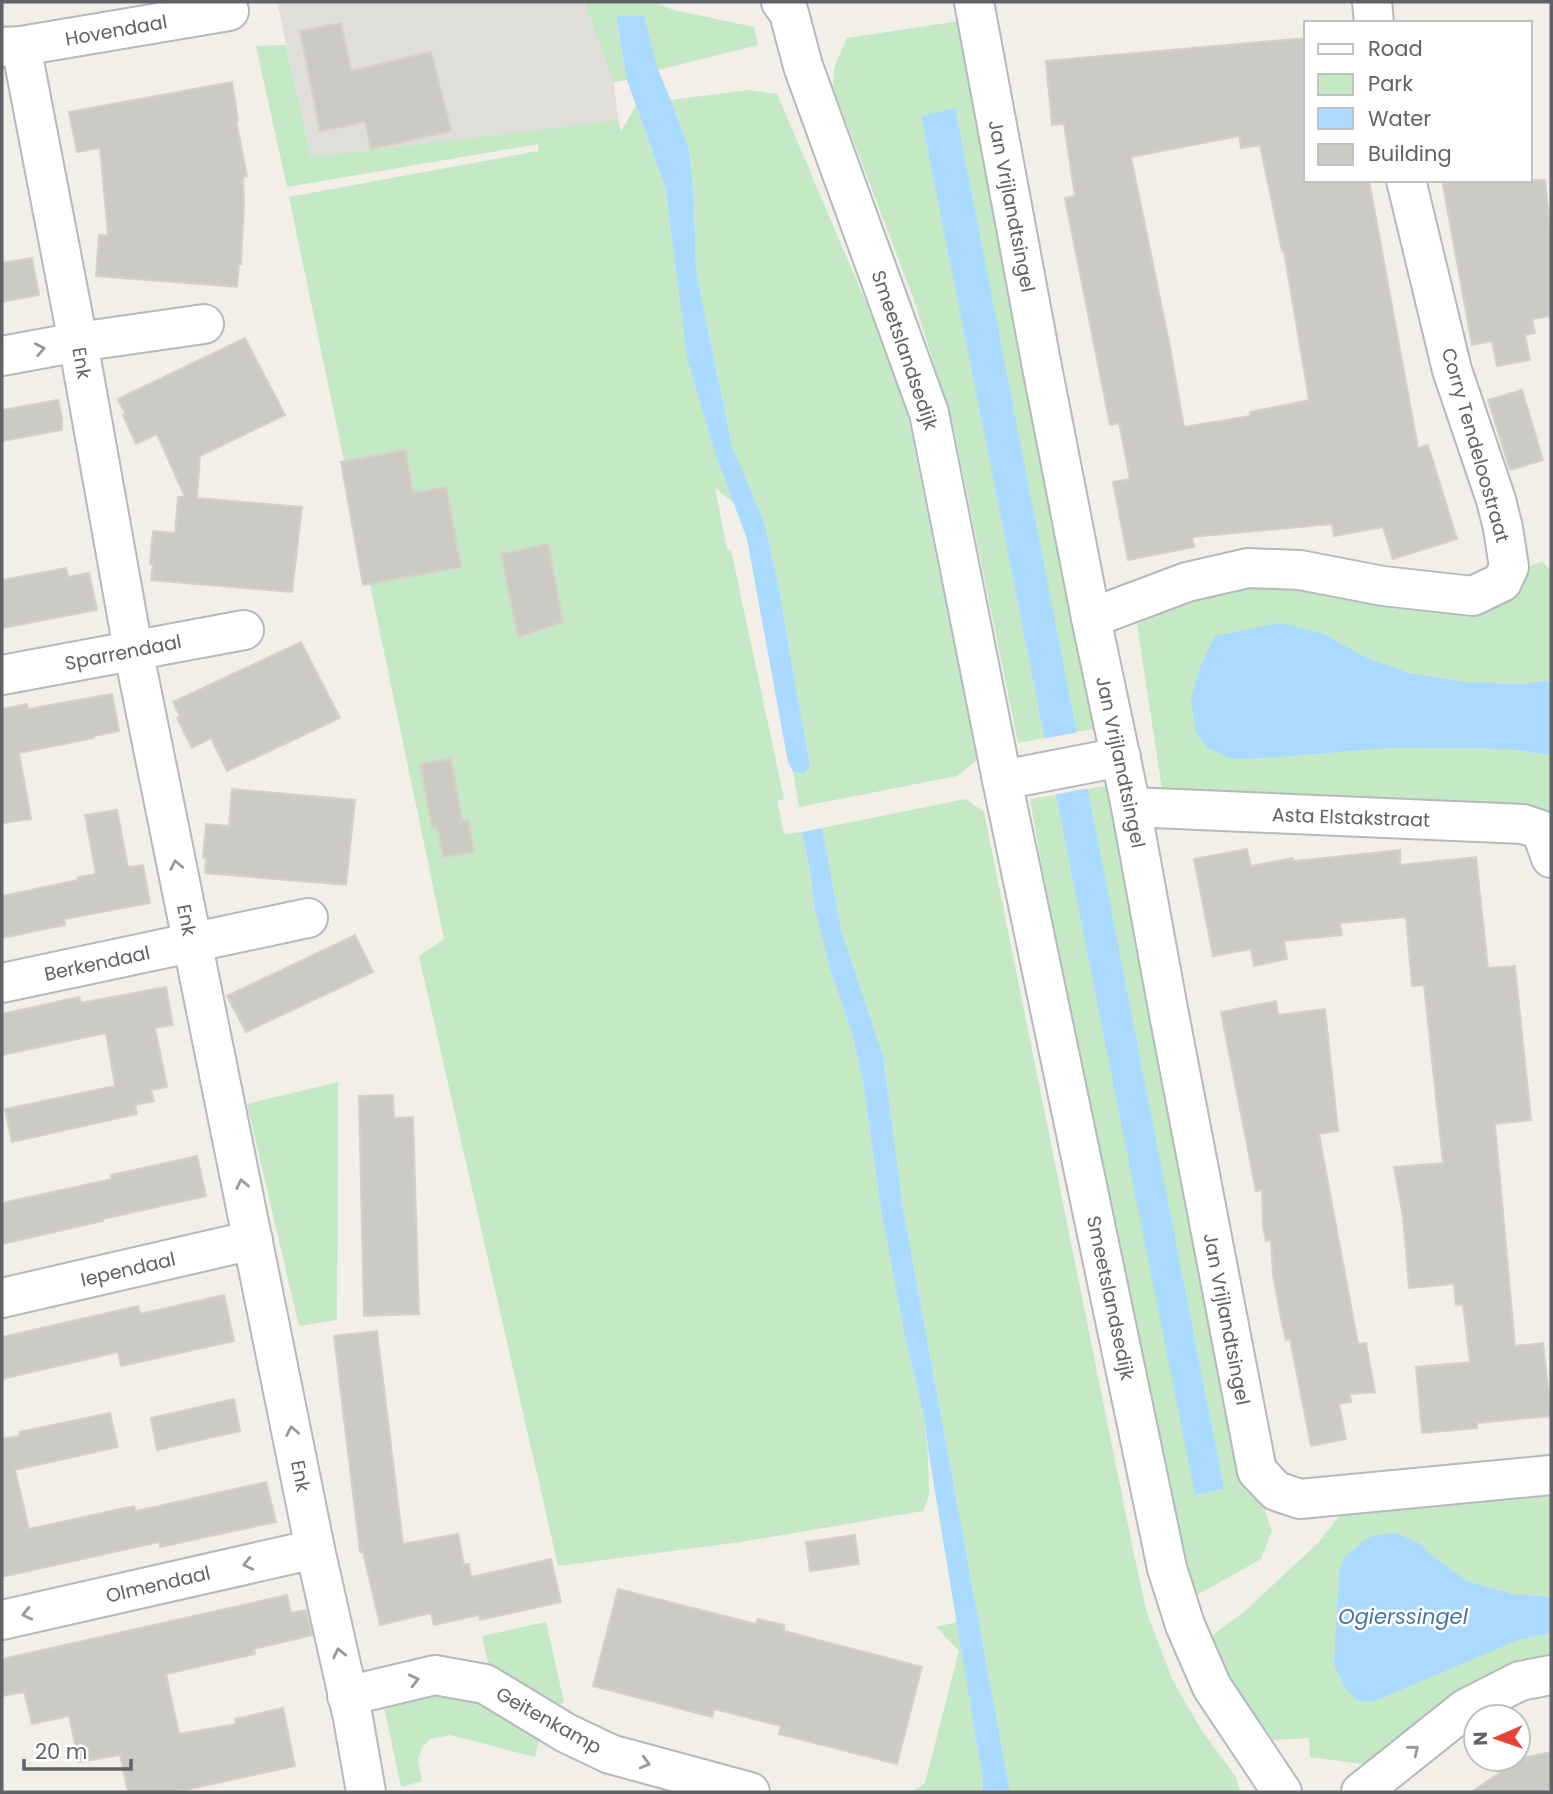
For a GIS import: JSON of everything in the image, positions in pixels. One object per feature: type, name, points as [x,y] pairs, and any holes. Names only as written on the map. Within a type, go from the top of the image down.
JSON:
[{"type":"street","name":"Jan Vrijlandtsingel","points":[[975,2],[1091,618],[1110,759],[1131,807],[1257,1471],[1276,1491],[1300,1499],[1551,1475]]},
{"type":"street","points":[[1372,2],[1374,21]]},
{"type":"street","name":"Smeetslandsedijk","points":[[787,5],[803,66],[929,412],[1016,777],[1167,1567],[1185,1625],[1212,1687],[1282,1792]]},
{"type":"street","name":"Hovendaal","points":[[11,47],[229,10]]},
{"type":"street","name":"Enk","points":[[11,47],[78,342],[133,649],[191,943],[366,1792]]},
{"type":"street","name":"Corry Tendeloostraat","points":[[1091,618],[1187,582],[1248,568],[1300,570],[1383,586],[1473,596],[1502,582],[1509,567],[1503,528],[1452,370],[1406,182]]},
{"type":"street","points":[[2,356],[204,324]]},
{"type":"street","name":"Sparrendaal","points":[[2,675],[244,630]]},
{"type":"street","points":[[1016,777],[1110,759]]},
{"type":"street","name":"Asta Elstakstraat","points":[[1131,807],[1523,824],[1548,839]]},
{"type":"street","points":[[191,943],[308,918]]},
{"type":"street","name":"Berkendaal","points":[[2,983],[191,943]]},
{"type":"street","name":"Iependaal","points":[[2,1298],[253,1240]]},
{"type":"street","name":"Olmendaal","points":[[2,1620],[315,1549]]},
{"type":"street","name":"Geitenkamp","points":[[348,1696],[435,1675],[485,1684],[566,1734],[610,1754],[750,1792]]},
{"type":"street","points":[[1361,1792],[1465,1709],[1520,1681],[1551,1675]]},
{"type":"shaded area","points":[[277,2],[582,2],[614,82],[618,120],[311,157]]},
{"type":"green space","points":[[586,2],[655,2],[673,10],[754,27],[758,45],[658,70],[644,16],[616,18],[627,80],[614,82]]},
{"type":"green space","points":[[960,21],[1099,728],[1076,732],[954,109],[921,116],[1045,738],[1018,743],[954,429],[914,300],[833,87],[834,68],[847,38]]},
{"type":"green space","points":[[286,45],[311,157],[618,120],[621,131],[636,106],[666,190],[690,364],[734,503],[715,488],[727,550],[731,550],[784,799],[777,801],[784,834],[802,832],[815,910],[831,972],[851,1030],[863,1081],[881,1210],[905,1337],[924,1416],[929,1496],[923,1511],[741,1542],[558,1566],[419,956],[444,939],[289,197],[538,151],[538,144],[287,187],[256,46]]},
{"type":"green space","points":[[748,90],[777,94],[902,387],[977,760],[957,776],[799,807],[793,772],[803,774],[810,766],[779,590],[765,524],[732,446],[696,272],[689,149],[671,100]]},
{"type":"green space","points":[[1542,561],[1551,572],[1551,680],[1524,684],[1464,682],[1409,673],[1361,655],[1325,634],[1215,636],[1211,646],[1282,757],[1391,748],[1506,749],[1551,755],[1551,815],[1163,796],[1137,624],[1208,588],[1301,583],[1403,604],[1514,574]]},
{"type":"green space","points":[[1111,785],[1246,1481],[1264,1508],[1272,1531],[1261,1559],[1197,1595],[1182,1557],[1057,955],[1030,799],[1056,795],[1196,1495],[1224,1489],[1087,789]]},
{"type":"green space","points":[[966,799],[984,812],[1147,1613],[1172,1679],[1200,1728],[1236,1777],[1240,1792],[1010,1792],[903,1209],[883,1056],[841,930],[822,828]]},
{"type":"green space","points":[[338,1082],[337,1320],[299,1326],[247,1104]]},
{"type":"green space","points":[[1551,1496],[1551,1597],[1513,1594],[1467,1581],[1417,1542],[1518,1640],[1551,1633],[1551,1658],[1457,1693],[1362,1764],[1310,1757],[1309,1738],[1273,1740],[1229,1679],[1209,1638],[1246,1610],[1319,1542],[1340,1515]]},
{"type":"green space","points":[[546,1622],[564,1702],[552,1708],[490,1672],[482,1636]]},
{"type":"green space","points":[[957,1622],[983,1792],[911,1792],[925,1783],[959,1651],[936,1627]]},
{"type":"green space","points":[[424,1692],[477,1695],[541,1732],[535,1757],[450,1735],[431,1739],[423,1746],[418,1759],[422,1781],[401,1787],[383,1703]]},
{"type":"water","points":[[644,16],[658,70],[689,149],[696,272],[732,446],[765,524],[810,766],[803,774],[793,772],[788,762],[747,539],[715,453],[687,357],[666,190],[627,80],[616,17]]},
{"type":"water","points":[[955,108],[1224,1489],[1195,1495],[921,116]]},
{"type":"water","points":[[1281,623],[1325,634],[1361,655],[1409,673],[1464,682],[1524,684],[1551,680],[1551,755],[1506,749],[1391,748],[1232,759],[1208,748],[1196,732],[1191,698],[1201,665],[1215,636]]},
{"type":"water","points":[[822,828],[841,930],[883,1056],[903,1209],[1010,1792],[983,1792],[924,1416],[905,1337],[881,1210],[863,1081],[851,1030],[831,972],[815,910],[802,832]]},
{"type":"water","name":"Ogierssingel","points":[[1396,1533],[1417,1542],[1467,1581],[1513,1594],[1551,1597],[1551,1633],[1518,1640],[1372,1702],[1357,1700],[1346,1689],[1334,1664],[1339,1573],[1344,1558],[1366,1539],[1375,1535]]},
{"type":"pier","points":[[1080,732],[1091,788],[1052,795],[1042,739]]},
{"type":"building","points":[[341,23],[351,71],[431,52],[451,131],[371,149],[365,122],[320,131],[300,31]]},
{"type":"building","points":[[1304,38],[1304,182],[1369,182],[1418,448],[1428,445],[1457,539],[1393,559],[1383,527],[1334,536],[1332,524],[1192,537],[1194,547],[1128,560],[1113,482],[1130,479],[1119,423],[1110,425],[1065,198],[1075,196],[1064,124],[1052,125],[1046,61]],"holes":[[[1239,136],[1241,148],[1260,145],[1284,251],[1309,400],[1250,412],[1250,416],[1184,427],[1131,157]]]},
{"type":"building","points":[[232,82],[247,176],[243,177],[241,264],[237,287],[96,276],[99,235],[108,235],[100,148],[77,152],[69,112]]},
{"type":"building","points":[[1545,180],[1551,241],[1551,316],[1532,319],[1535,333],[1525,335],[1530,360],[1497,366],[1492,341],[1472,345],[1442,182]]},
{"type":"building","points":[[32,258],[39,295],[2,302],[2,263]]},
{"type":"building","points":[[245,338],[285,415],[200,456],[197,498],[302,507],[292,592],[151,580],[153,531],[175,533],[178,497],[185,497],[157,434],[136,444],[118,399]]},
{"type":"building","points":[[1522,390],[1543,460],[1510,470],[1488,400]]},
{"type":"building","points":[[58,400],[62,430],[2,441],[2,410]]},
{"type":"building","points":[[405,450],[413,493],[446,487],[461,567],[363,585],[341,462]]},
{"type":"building","points":[[548,544],[563,622],[518,637],[501,554]]},
{"type":"building","points":[[66,568],[68,577],[89,573],[97,610],[2,628],[2,580]]},
{"type":"building","points":[[301,642],[340,718],[227,771],[211,738],[192,748],[177,718],[180,716],[173,702]]},
{"type":"building","points":[[112,694],[119,731],[19,753],[31,819],[2,823],[2,709],[27,704],[28,709]]},
{"type":"building","points":[[451,759],[462,821],[468,820],[474,852],[443,857],[437,826],[432,827],[420,764]]},
{"type":"building","points":[[232,789],[355,800],[346,885],[205,873],[206,858],[203,857],[206,824],[229,826]]},
{"type":"building","points":[[117,810],[128,867],[143,865],[150,903],[64,919],[65,925],[2,938],[2,896],[96,874],[85,815]]},
{"type":"building","points":[[1247,849],[1251,866],[1293,858],[1294,861],[1400,850],[1400,865],[1476,857],[1488,968],[1515,966],[1531,1120],[1495,1124],[1515,1346],[1543,1343],[1551,1416],[1477,1423],[1477,1428],[1422,1433],[1416,1367],[1470,1362],[1463,1305],[1456,1305],[1454,1284],[1409,1288],[1403,1217],[1394,1167],[1443,1163],[1424,985],[1412,986],[1406,917],[1340,923],[1342,935],[1284,941],[1287,959],[1254,966],[1251,949],[1213,956],[1194,859]]},
{"type":"building","points":[[355,935],[373,972],[246,1032],[227,996]]},
{"type":"building","points":[[166,987],[173,1025],[155,1028],[167,1087],[151,1090],[154,1101],[135,1105],[137,1114],[12,1142],[5,1109],[115,1086],[106,1033],[2,1055],[2,1014],[79,997],[81,1003]]},
{"type":"building","points":[[1276,1001],[1278,1015],[1325,1009],[1338,1131],[1319,1134],[1358,1344],[1366,1343],[1375,1392],[1350,1394],[1351,1402],[1339,1404],[1346,1439],[1311,1446],[1290,1339],[1286,1340],[1282,1324],[1273,1275],[1271,1240],[1266,1241],[1263,1226],[1262,1190],[1256,1191],[1221,1012]]},
{"type":"building","points":[[393,1095],[394,1118],[413,1117],[419,1314],[364,1316],[359,1096]]},
{"type":"building","points":[[197,1156],[206,1196],[2,1244],[2,1203],[112,1179],[111,1175]]},
{"type":"building","points":[[224,1295],[234,1341],[121,1366],[118,1352],[2,1379],[2,1337],[138,1306],[140,1314]]},
{"type":"building","points":[[377,1331],[403,1544],[458,1534],[464,1565],[469,1564],[471,1577],[551,1559],[561,1602],[480,1620],[479,1615],[434,1625],[431,1613],[380,1625],[363,1552],[360,1552],[334,1336]]},
{"type":"building","points":[[234,1399],[240,1431],[157,1450],[151,1418]]},
{"type":"building","points":[[110,1413],[118,1447],[15,1470],[29,1529],[134,1506],[136,1511],[266,1482],[276,1522],[160,1547],[159,1542],[2,1577],[2,1439],[19,1436],[19,1432]]},
{"type":"building","points":[[855,1535],[859,1564],[810,1571],[806,1542]]},
{"type":"building","points":[[618,1589],[756,1624],[758,1619],[784,1625],[784,1631],[922,1667],[897,1764],[779,1734],[781,1726],[714,1709],[712,1717],[593,1686]]},
{"type":"building","points":[[287,1595],[291,1613],[306,1610],[312,1635],[254,1649],[255,1654],[166,1674],[179,1734],[236,1724],[235,1719],[283,1708],[295,1766],[176,1792],[128,1792],[120,1755],[79,1762],[69,1716],[32,1724],[24,1692],[2,1696],[2,1659]]},
{"type":"building","points":[[1551,1752],[1551,1792],[1471,1792],[1500,1773],[1532,1773],[1532,1756]]}]
